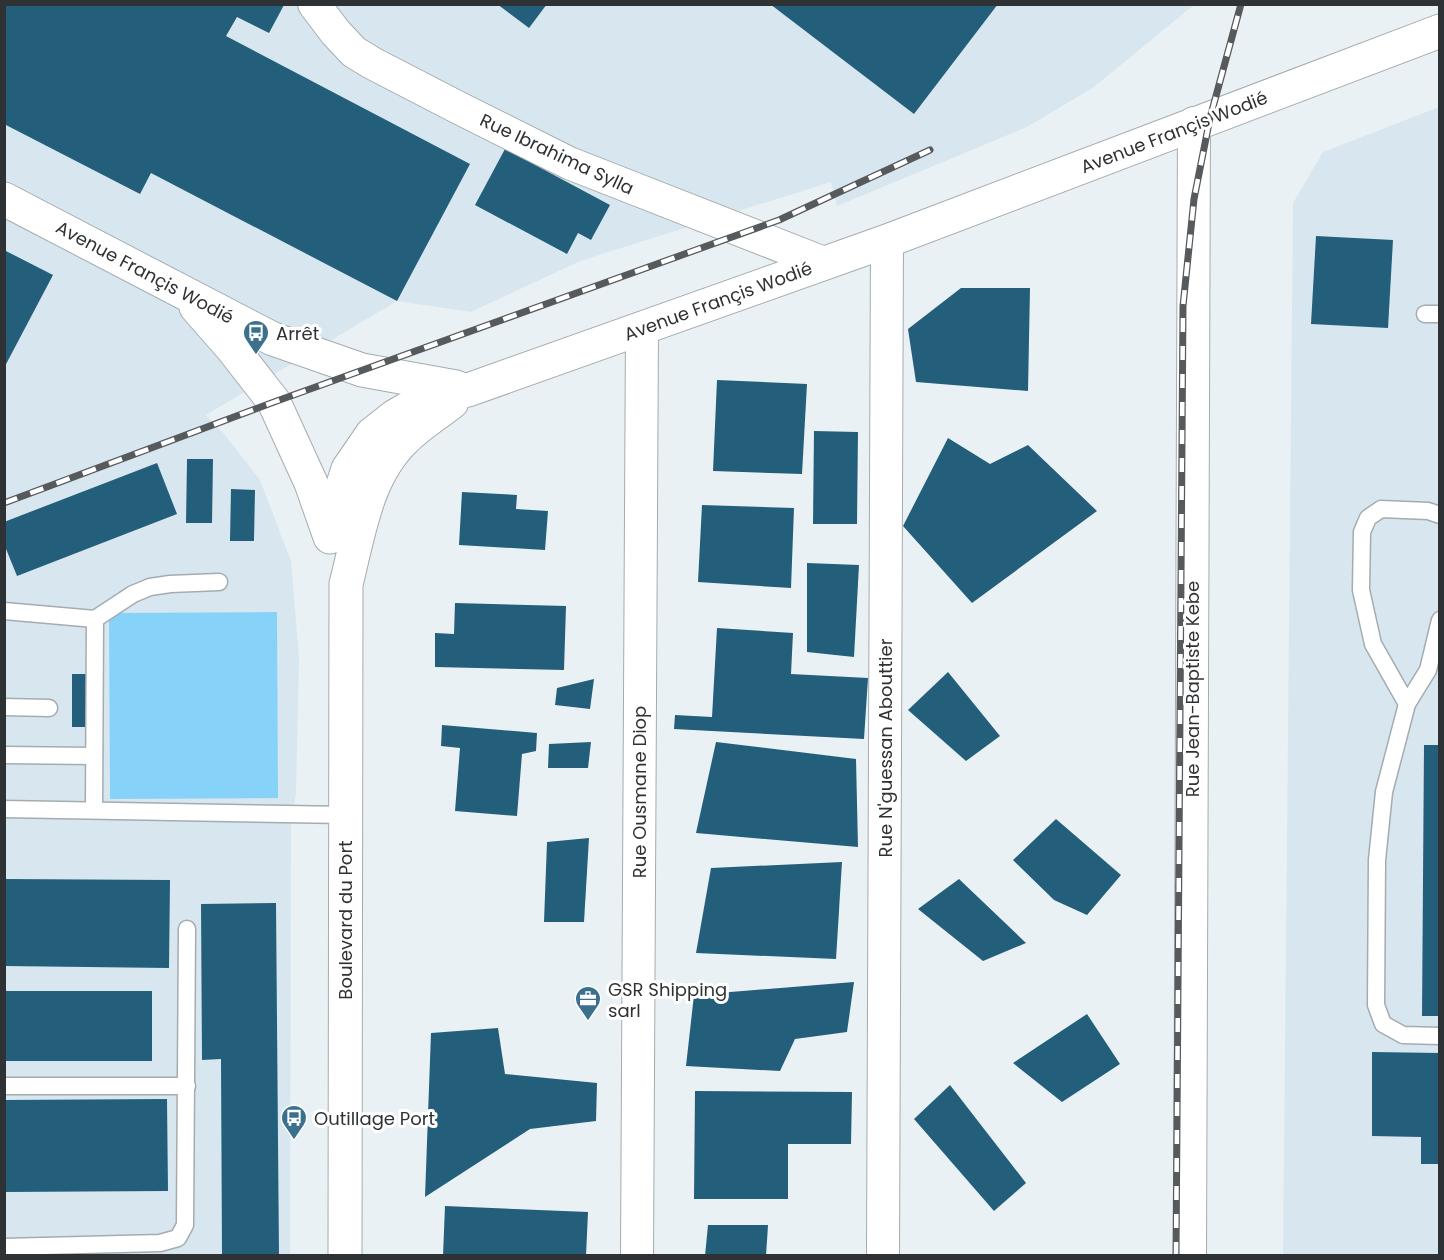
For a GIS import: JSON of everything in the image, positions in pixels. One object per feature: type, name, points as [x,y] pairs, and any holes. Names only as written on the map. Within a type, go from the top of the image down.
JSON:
[{"type":"main road","name":"Avenue Françis Wodié","points":[[4,199],[273,339],[363,370],[468,390],[887,241],[1440,31]]},
{"type":"main road","name":"Boulevard du Port","points":[[185,294],[232,348],[274,402],[311,483],[346,584]]},
{"type":"main road","name":"Boulevard du Port","points":[[345,1256],[346,584],[368,502],[381,470],[404,440],[468,390]]},
{"type":"main road","points":[[328,530],[348,469],[372,434],[395,416],[421,401],[468,390]]},
{"type":"street","name":"Rue Ibrahima Sylla","points":[[314,4],[354,52],[436,96],[569,163],[824,263]]},
{"type":"street","name":"Rue Jean-Baptiste Kebe","points":[[1190,1256],[1194,123]]},
{"type":"street","name":"Rue N'guessan Abouttier","points":[[883,1256],[887,241]]},
{"type":"street","name":"Rue Ousmane Diop","points":[[637,1256],[642,328]]},
{"type":"lane","points":[[1407,704],[1373,644],[1361,590],[1362,532],[1368,518],[1381,509],[1428,511],[1439,516]]},
{"type":"lane","points":[[4,611],[95,619],[133,594],[150,587],[219,582]]},
{"type":"lane","points":[[94,809],[95,619]]},
{"type":"lane","points":[[1440,620],[1428,669],[1407,704],[1384,792],[1377,860],[1376,1005],[1383,1024],[1403,1035],[1440,1036]]},
{"type":"lane","points":[[4,707],[49,708]]},
{"type":"lane","points":[[4,755],[94,756]]},
{"type":"lane","points":[[4,809],[345,815]]},
{"type":"lane","points":[[4,1247],[101,1250],[160,1243],[178,1238],[185,1225],[187,929]]},
{"type":"lane","points":[[4,1086],[187,1086]]},
{"type":"shaded area","points":[[5,5],[1194,5],[1094,87],[1027,127],[837,206],[831,182],[580,261],[471,312],[397,301],[206,415],[225,435],[260,480],[291,561],[299,658],[296,794],[291,821],[290,1255],[5,1256]]},
{"type":"shaded area","points":[[1439,107],[1439,1255],[1283,1256],[1293,203],[1323,152]]},
{"type":"shaded area","points":[[277,612],[278,798],[110,799],[109,613]]},
{"type":"building","points":[[497,4],[547,4],[529,28]]},
{"type":"building","points":[[770,4],[998,4],[914,114]]},
{"type":"building","points":[[4,5],[284,5],[269,33],[237,17],[226,36],[470,164],[397,301],[151,173],[140,194],[4,124]]},
{"type":"building","points":[[505,149],[610,205],[591,240],[578,233],[567,254],[475,205]]},
{"type":"building","points":[[1316,236],[1393,240],[1388,328],[1311,324]]},
{"type":"building","points":[[4,250],[53,275],[4,368]]},
{"type":"building","points":[[961,288],[1030,288],[1028,391],[916,382],[908,329]]},
{"type":"building","points":[[717,380],[807,384],[802,474],[713,471]]},
{"type":"building","points":[[814,431],[858,432],[857,524],[813,524]]},
{"type":"building","points":[[948,438],[990,464],[1028,445],[1097,511],[972,603],[903,526]]},
{"type":"building","points":[[187,459],[213,459],[212,523],[186,523]]},
{"type":"building","points":[[157,463],[177,514],[17,576],[4,544],[4,522]]},
{"type":"building","points":[[231,489],[255,490],[254,541],[230,541]]},
{"type":"building","points":[[462,492],[517,495],[516,509],[548,511],[545,550],[459,545]]},
{"type":"building","points":[[702,505],[794,508],[791,588],[698,582]]},
{"type":"building","points":[[807,563],[859,565],[854,657],[807,652]]},
{"type":"building","points":[[455,603],[566,606],[564,670],[435,667],[435,633],[454,634]]},
{"type":"building","points":[[717,628],[793,633],[791,674],[868,678],[864,739],[674,729],[675,715],[712,717]]},
{"type":"building","points":[[948,672],[1000,736],[966,761],[908,710]]},
{"type":"building","points":[[72,674],[87,674],[87,727],[72,727]]},
{"type":"building","points":[[594,679],[590,709],[555,705],[557,688]]},
{"type":"building","points":[[442,725],[537,733],[536,751],[522,754],[517,816],[455,811],[460,748],[441,746]]},
{"type":"building","points":[[591,742],[588,768],[548,768],[549,744]]},
{"type":"building","points":[[716,742],[856,759],[858,847],[696,833]]},
{"type":"building","points":[[1424,745],[1440,745],[1440,1016],[1422,1016]]},
{"type":"building","points":[[1056,819],[1121,875],[1087,915],[1054,900],[1013,860]]},
{"type":"building","points":[[589,838],[584,922],[544,922],[547,842]]},
{"type":"building","points":[[842,862],[836,959],[696,953],[711,868]]},
{"type":"building","points":[[4,879],[170,880],[169,968],[4,966]]},
{"type":"building","points":[[959,879],[1026,943],[983,961],[918,909]]},
{"type":"building","points":[[276,903],[279,1256],[222,1256],[221,1059],[202,1060],[201,904]]},
{"type":"building","points":[[854,982],[847,1032],[795,1039],[780,1071],[686,1066],[694,995]]},
{"type":"building","points":[[4,991],[152,991],[152,1061],[4,1061]]},
{"type":"building","points":[[1087,1014],[1120,1064],[1062,1102],[1013,1063]]},
{"type":"building","points":[[498,1028],[505,1074],[597,1083],[596,1121],[530,1129],[425,1197],[431,1033]]},
{"type":"building","points":[[1372,1052],[1440,1053],[1440,1164],[1421,1164],[1421,1137],[1372,1136]]},
{"type":"building","points":[[950,1085],[1026,1183],[994,1211],[914,1119]]},
{"type":"building","points":[[695,1091],[852,1092],[851,1144],[788,1144],[788,1199],[694,1199]]},
{"type":"building","points":[[167,1099],[168,1191],[4,1192],[4,1100]]},
{"type":"building","points":[[445,1206],[588,1212],[586,1256],[443,1256]]},
{"type":"building","points":[[708,1225],[768,1225],[766,1256],[705,1256]]},
{"type":"railway","points":[[1176,1256],[1183,306],[1194,199],[1210,118],[1241,4]]},
{"type":"railway","points":[[4,503],[274,402],[779,220],[930,150]]},
{"type":"place","name":"Arrêt","points":[[256,356]]},
{"type":"place","name":"GSR Shipping sarl","points":[[588,1022]]},
{"type":"place","name":"Outillage Port","points":[[294,1141]]}]
